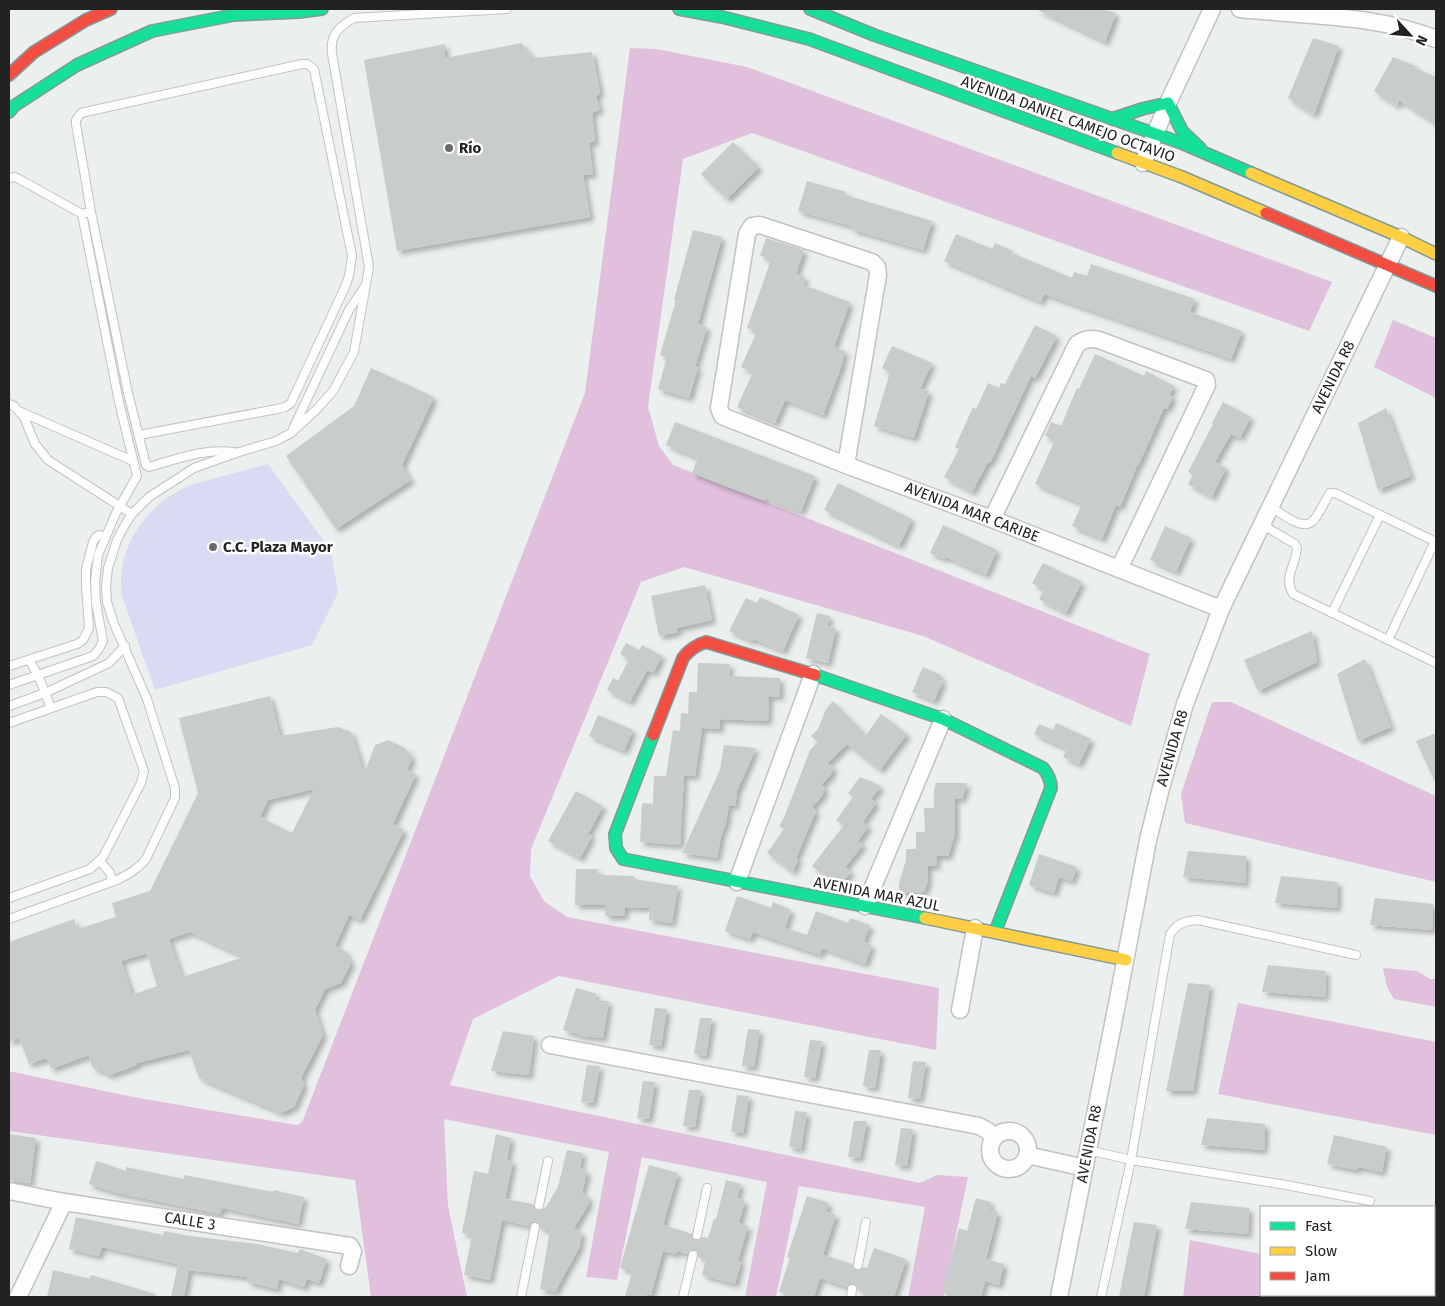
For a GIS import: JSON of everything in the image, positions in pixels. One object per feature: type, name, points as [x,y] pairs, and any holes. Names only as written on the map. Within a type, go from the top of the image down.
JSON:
[{"type":"street","points":[[9,75],[34,52],[86,20],[111,9]]},
{"type":"street","points":[[9,112],[14,106],[77,65],[152,31],[234,15],[322,9]]},
{"type":"street","name":"AVENIDA DANIEL CAMEJO OCTAVIO","points":[[679,9],[809,38],[1182,177],[1436,286]]},
{"type":"street","name":"AVENIDA DANIEL CAMEJO OCTAVIO","points":[[810,9],[874,35],[1209,154],[1436,254]]},
{"type":"street","points":[[1143,163],[1168,103],[1212,9]]},
{"type":"street","points":[[1240,9],[1365,20],[1413,29],[1436,38]]},
{"type":"street","points":[[1112,119],[1168,103]]},
{"type":"street","points":[[1168,103],[1182,131],[1209,154]]},
{"type":"street","name":"AVENIDA MAR CARIBE","points":[[846,465],[878,275],[877,267],[872,262],[760,225],[752,226],[747,234],[719,408],[722,416],[846,465],[992,519],[1221,609]]},
{"type":"street","name":"AVENIDA R8","points":[[1059,1297],[1148,840],[1185,704],[1221,609],[1400,237]]},
{"type":"street","points":[[992,519],[1077,344],[1085,339],[1092,338],[1206,380],[1207,385],[1119,570]]},
{"type":"street","name":"AVENIDA MAR AZUL","points":[[813,674],[706,642],[696,644],[687,652],[683,658],[615,834],[614,844],[617,853],[623,860],[865,906],[1126,960]]},
{"type":"street","points":[[737,882],[813,674],[912,707],[1043,768],[1051,781],[1051,788],[995,932]]},
{"type":"street","points":[[865,906],[943,720]]},
{"type":"street","points":[[960,1010],[975,928]]},
{"type":"street","points":[[550,1045],[979,1126],[988,1131],[993,1138]]},
{"type":"street","points":[[1008,1130],[1017,1132],[1024,1138],[1027,1154],[1022,1163],[1014,1168],[1005,1168],[996,1164],[991,1157],[989,1147],[993,1138],[1000,1132],[1008,1130]]},
{"type":"street","points":[[1027,1154],[1085,1168]]},
{"type":"street","name":"CALLE 3","points":[[9,1191],[64,1202],[350,1246],[354,1250],[349,1266]]},
{"type":"street","points":[[18,1297],[64,1202]]},
{"type":"lane","points":[[9,919],[112,882],[140,866],[146,859],[174,798],[175,788],[147,699],[114,624],[107,602],[108,568],[114,550],[132,514],[149,497],[194,468],[276,441],[291,433],[334,390],[354,352],[368,267],[331,49],[333,38],[342,25],[354,18],[508,9]]},
{"type":"lane","points":[[139,436],[289,405],[345,287],[352,256],[316,73],[312,66],[302,64],[81,113],[76,120],[91,212],[128,394],[139,436],[148,467],[206,452],[222,451],[236,453]]},
{"type":"lane","points":[[334,167],[350,165]]},
{"type":"lane","points":[[9,178],[15,177],[82,214],[91,212]]},
{"type":"lane","points":[[9,686],[93,656],[99,649],[103,641],[103,633],[96,604],[95,582],[98,555],[120,506],[136,478],[134,461],[118,402],[82,214]]},
{"type":"lane","points":[[291,433],[349,310],[366,286]]},
{"type":"lane","points":[[9,404],[20,411],[134,461]]},
{"type":"lane","points":[[20,411],[35,444],[48,460],[132,514]]},
{"type":"lane","points":[[1270,506],[1302,525],[1309,524],[1330,493],[1335,493],[1436,542],[1388,640]]},
{"type":"lane","points":[[1332,613],[1380,515]]},
{"type":"lane","points":[[1261,524],[1295,544],[1297,548],[1288,577],[1289,585],[1294,594],[1436,663]]},
{"type":"lane","points":[[9,666],[77,644],[87,634],[89,623],[86,586],[89,555],[92,542],[96,537],[106,537]]},
{"type":"lane","points":[[9,706],[45,693],[109,664],[125,646]]},
{"type":"lane","points":[[29,660],[38,675],[51,708]]},
{"type":"lane","points":[[9,723],[97,692],[113,694],[118,698],[144,771],[141,783],[100,862],[90,869],[9,898]]},
{"type":"lane","points":[[100,862],[110,873],[112,882]]},
{"type":"lane","points":[[1101,1297],[1131,1160],[1170,934],[1176,926],[1186,921],[1198,920],[1356,955]]},
{"type":"lane","points":[[1088,1150],[1131,1160],[1286,1185],[1370,1201]]},
{"type":"lane","points":[[539,1205],[548,1162]]},
{"type":"lane","points":[[697,1235],[707,1188]]},
{"type":"lane","points":[[858,1265],[866,1222]]},
{"type":"lane","points":[[521,1297],[535,1227]]},
{"type":"lane","points":[[683,1297],[692,1256]]},
{"type":"lane","points":[[851,1297],[852,1289]]},
{"type":"shaded area","points":[[630,48],[656,49],[747,67],[1332,282],[1309,331],[752,133],[683,159],[648,407],[659,446],[673,465],[1150,654],[1131,726],[923,636],[684,567],[641,582],[531,849],[530,876],[544,901],[567,917],[939,988],[936,1050],[559,976],[473,1019],[450,1085],[920,1183],[937,1175],[968,1177],[943,1297],[908,1297],[925,1207],[799,1186],[776,1297],[745,1297],[767,1182],[642,1157],[617,1280],[586,1277],[609,1152],[444,1119],[448,1206],[467,1297],[371,1297],[355,1180],[9,1131],[9,1071],[134,1097],[297,1125],[302,1122],[585,393]]},
{"type":"shaded area","points":[[1393,320],[1436,338],[1436,398],[1374,367]]},
{"type":"shaded area","points":[[268,464],[331,551],[338,593],[312,645],[155,690],[122,596],[123,562],[128,546],[146,518],[171,495],[192,484]]},
{"type":"shaded area","points":[[1212,702],[1231,702],[1436,796],[1436,882],[1185,823],[1181,794]]},
{"type":"shaded area","points":[[1383,968],[1417,971],[1430,979],[1436,979],[1436,1007],[1394,999],[1387,987]]},
{"type":"shaded area","points":[[1238,1003],[1436,1042],[1436,1135],[1218,1094]]},
{"type":"shaded area","points":[[1436,1226],[1436,1297],[1183,1297],[1190,1240],[1260,1254],[1260,1296],[1435,1296]]},
{"type":"pier","points":[[486,640],[488,641],[302,1122],[297,1125],[134,1097],[9,1071],[9,1068],[135,1095],[300,1121]]},
{"type":"building","points":[[1036,9],[1102,9],[1116,13],[1105,42]]},
{"type":"building","points":[[1313,38],[1339,46],[1314,115],[1288,98]]},
{"type":"building","points":[[521,43],[534,58],[592,52],[600,92],[596,97],[600,109],[592,113],[595,141],[589,143],[593,174],[583,175],[590,217],[397,251],[364,60],[445,44],[445,58]]},
{"type":"building","points":[[1393,57],[1416,66],[1415,68],[1436,77],[1436,124],[1399,100],[1397,106],[1374,91]]},
{"type":"building","points":[[733,142],[759,167],[727,199],[701,174]]},
{"type":"building","points":[[807,181],[846,192],[845,195],[932,221],[923,250],[851,229],[852,226],[798,211]]},
{"type":"building","points":[[693,230],[722,237],[698,324],[707,327],[695,367],[698,367],[689,398],[658,389],[667,357],[660,355]]},
{"type":"building","points":[[956,234],[992,249],[995,243],[1013,251],[1012,253],[1072,278],[1074,272],[1087,276],[1091,264],[1195,299],[1190,312],[1242,331],[1231,359],[1044,294],[1041,302],[944,261]]},
{"type":"building","points":[[766,238],[804,250],[796,274],[805,277],[803,285],[850,302],[834,347],[845,351],[843,362],[823,415],[785,400],[775,423],[737,407],[753,372],[741,367],[757,331],[747,328],[771,260],[760,255]]},
{"type":"building","points":[[1035,325],[1057,336],[1035,378],[1031,376],[990,463],[988,462],[972,492],[944,477],[959,449],[955,447],[973,407],[976,409],[988,383],[999,388],[1001,383],[1005,384]]},
{"type":"building","points":[[892,346],[932,363],[920,389],[929,391],[914,438],[874,426],[890,372],[882,368]]},
{"type":"building","points":[[1095,354],[1144,376],[1146,371],[1174,386],[1169,395],[1173,397],[1167,409],[1164,408],[1120,507],[1116,505],[1102,539],[1072,526],[1082,504],[1035,484],[1055,440],[1045,436],[1051,422],[1061,426],[1077,388],[1079,389]]},
{"type":"building","points":[[371,368],[434,397],[402,465],[411,480],[336,529],[286,456],[354,406]]},
{"type":"building","points":[[1223,402],[1251,417],[1240,438],[1231,434],[1215,462],[1226,468],[1212,497],[1188,484],[1193,475],[1188,472]]},
{"type":"building","points":[[1386,408],[1411,476],[1378,490],[1358,423]]},
{"type":"building","points":[[675,422],[815,476],[801,512],[692,473],[698,458],[666,445]]},
{"type":"building","points":[[838,483],[912,519],[899,546],[824,510]]},
{"type":"building","points":[[943,525],[997,550],[986,575],[946,557],[945,559],[930,553]]},
{"type":"building","points":[[1165,526],[1191,538],[1176,572],[1150,560]]},
{"type":"building","points":[[1043,563],[1082,582],[1066,613],[1039,599],[1044,589],[1032,583]]},
{"type":"building","points":[[705,585],[712,620],[677,628],[678,632],[659,636],[651,596]]},
{"type":"building","points":[[760,597],[799,615],[783,651],[729,631],[746,598],[757,603]]},
{"type":"building","points":[[817,613],[830,616],[827,626],[836,628],[828,663],[806,658]]},
{"type":"building","points":[[1312,631],[1317,662],[1258,691],[1244,660]]},
{"type":"building","points":[[626,643],[639,650],[642,645],[662,656],[653,673],[647,670],[630,702],[607,690],[613,678],[618,681],[629,659],[620,654]]},
{"type":"building","points":[[1365,659],[1391,727],[1358,741],[1337,674]]},
{"type":"building","points":[[698,663],[730,664],[729,676],[780,678],[780,697],[769,696],[768,721],[720,719],[720,729],[702,728],[695,776],[684,775],[680,845],[640,842],[642,803],[653,804],[654,776],[666,776],[673,730],[680,731],[681,713],[688,714],[689,692],[697,692]]},
{"type":"building","points":[[923,667],[941,675],[939,680],[943,681],[934,701],[912,692]]},
{"type":"building","points":[[270,696],[280,736],[338,727],[351,732],[364,774],[375,745],[388,740],[406,749],[412,758],[407,770],[416,774],[393,824],[404,830],[360,920],[349,915],[335,946],[346,951],[351,963],[341,983],[325,989],[315,1010],[323,1035],[301,1078],[304,1085],[294,1107],[281,1113],[199,1078],[189,1050],[137,1063],[137,1065],[110,1075],[92,1067],[89,1055],[51,1069],[47,1058],[29,1064],[19,1038],[9,1042],[9,942],[74,919],[77,929],[116,917],[112,903],[150,891],[198,793],[179,718]],"holes":[[[314,789],[292,833],[260,817],[268,800]],[[190,932],[244,957],[182,977],[169,939]],[[147,953],[157,986],[132,995],[121,961]]]},
{"type":"building","points":[[833,701],[866,735],[881,714],[907,734],[880,770],[847,744],[827,764],[834,767],[830,776],[821,785],[825,788],[822,796],[812,807],[816,811],[796,858],[798,860],[793,872],[767,853],[784,829],[779,826],[784,818],[810,750],[818,742],[811,736],[818,729],[826,709]]},
{"type":"building","points":[[598,715],[633,730],[624,751],[589,736]]},
{"type":"building","points":[[1056,723],[1091,739],[1079,764],[1063,757],[1067,749],[1034,734],[1039,724],[1053,730]]},
{"type":"building","points":[[1436,733],[1436,784],[1416,741]]},
{"type":"building","points":[[724,745],[756,748],[737,791],[735,806],[729,805],[717,858],[682,853],[720,770]]},
{"type":"building","points":[[860,777],[881,786],[871,799],[876,803],[863,822],[869,826],[858,841],[863,845],[845,867],[851,872],[839,887],[812,866],[844,825],[836,820],[853,797],[848,793]]},
{"type":"building","points":[[936,783],[967,783],[962,799],[955,798],[955,834],[948,856],[936,856],[937,866],[928,866],[928,881],[924,892],[899,893],[899,883],[906,860],[906,849],[916,849],[916,832],[925,832],[924,808],[934,808]]},
{"type":"building","points":[[576,791],[603,806],[588,834],[592,836],[580,858],[548,841]]},
{"type":"building","points":[[1188,851],[1246,856],[1245,883],[1183,877]]},
{"type":"building","points":[[1039,854],[1077,867],[1072,881],[1059,877],[1054,893],[1029,885]]},
{"type":"building","points":[[576,869],[598,869],[597,875],[634,876],[634,879],[678,886],[672,923],[649,920],[650,908],[625,907],[624,916],[605,916],[605,905],[575,905]]},
{"type":"building","points":[[1281,876],[1338,882],[1337,908],[1275,903]]},
{"type":"building","points":[[737,896],[771,908],[773,902],[791,910],[785,928],[807,935],[816,911],[848,923],[850,918],[870,925],[864,942],[872,945],[865,964],[822,948],[820,955],[753,932],[750,939],[725,931]]},
{"type":"building","points":[[1375,898],[1433,904],[1432,930],[1370,925]]},
{"type":"building","points":[[1268,965],[1326,971],[1325,997],[1262,992]]},
{"type":"building","points":[[1188,983],[1210,985],[1193,1091],[1166,1091]]},
{"type":"building","points":[[576,988],[597,994],[595,1000],[609,1001],[603,1038],[583,1036],[563,1030]]},
{"type":"building","points":[[655,1008],[667,1009],[661,1046],[649,1045]]},
{"type":"building","points":[[700,1018],[712,1018],[706,1056],[694,1054]]},
{"type":"building","points":[[748,1029],[760,1030],[754,1067],[742,1066]]},
{"type":"building","points":[[503,1031],[534,1036],[529,1075],[491,1071]]},
{"type":"building","points":[[810,1040],[822,1041],[815,1078],[804,1077]]},
{"type":"building","points":[[869,1050],[881,1050],[875,1088],[863,1086]]},
{"type":"building","points":[[913,1061],[926,1062],[920,1099],[908,1098]]},
{"type":"building","points":[[587,1065],[600,1066],[593,1103],[581,1102]]},
{"type":"building","points":[[643,1081],[655,1082],[649,1119],[637,1118]]},
{"type":"building","points":[[689,1090],[701,1090],[695,1127],[683,1126]]},
{"type":"building","points":[[737,1095],[749,1096],[743,1133],[731,1132]]},
{"type":"building","points":[[795,1111],[807,1112],[801,1149],[789,1147]]},
{"type":"building","points":[[1207,1118],[1265,1124],[1264,1150],[1201,1145]]},
{"type":"building","points":[[854,1121],[867,1121],[860,1158],[848,1157]]},
{"type":"building","points":[[901,1128],[913,1129],[907,1166],[895,1165]]},
{"type":"building","points":[[9,1134],[36,1138],[30,1183],[9,1180]]},
{"type":"building","points":[[496,1134],[511,1138],[507,1160],[513,1161],[505,1199],[533,1204],[538,1211],[546,1207],[558,1187],[567,1150],[583,1153],[580,1168],[587,1172],[582,1193],[589,1197],[588,1205],[574,1228],[582,1233],[579,1248],[556,1292],[540,1289],[550,1230],[540,1228],[539,1223],[536,1221],[529,1226],[502,1220],[490,1280],[464,1275],[472,1235],[462,1233],[474,1171],[488,1174]]},
{"type":"building","points":[[1334,1135],[1387,1147],[1382,1172],[1358,1167],[1357,1170],[1327,1164]]},
{"type":"building","points":[[96,1161],[126,1171],[126,1167],[184,1179],[184,1175],[304,1197],[298,1224],[222,1208],[220,1214],[113,1192],[89,1184]]},
{"type":"building","points":[[649,1165],[678,1173],[663,1225],[692,1234],[695,1240],[699,1240],[702,1237],[708,1238],[714,1219],[716,1219],[726,1180],[741,1184],[737,1198],[745,1201],[739,1223],[748,1226],[738,1261],[741,1262],[735,1284],[702,1275],[706,1259],[698,1257],[698,1253],[695,1250],[691,1250],[687,1254],[677,1251],[676,1254],[663,1251],[651,1295],[647,1294],[646,1297],[625,1297],[632,1271],[620,1268]]},
{"type":"building","points":[[807,1196],[829,1203],[826,1212],[836,1215],[823,1255],[852,1264],[857,1271],[863,1267],[867,1268],[874,1248],[906,1259],[894,1297],[867,1297],[868,1294],[858,1290],[857,1286],[853,1284],[849,1284],[847,1287],[820,1278],[814,1297],[795,1297],[779,1292],[790,1258],[787,1257]]},
{"type":"building","points":[[976,1198],[991,1202],[990,1210],[998,1212],[986,1259],[1004,1264],[999,1285],[985,1281],[981,1297],[959,1297],[942,1293],[959,1228],[967,1231]]},
{"type":"building","points":[[1191,1202],[1249,1208],[1248,1234],[1185,1229]]},
{"type":"building","points":[[76,1217],[163,1235],[164,1231],[257,1244],[298,1253],[300,1249],[327,1259],[319,1283],[307,1279],[304,1287],[279,1279],[277,1289],[247,1282],[248,1277],[189,1270],[184,1297],[171,1297],[178,1264],[102,1247],[99,1256],[69,1249]]},
{"type":"building","points":[[1134,1222],[1157,1225],[1144,1297],[1119,1297]]},
{"type":"building","points":[[53,1270],[90,1279],[91,1275],[155,1294],[155,1297],[47,1297]]},
{"type":"traffic: fast","points":[[9,112],[14,106],[77,65],[152,31],[234,15],[322,9]]},
{"type":"traffic: fast","points":[[679,9],[722,17],[809,39],[1117,153]]},
{"type":"traffic: fast","points":[[810,9],[874,35],[1184,144],[1251,173]]},
{"type":"traffic: fast","points":[[1112,119],[1168,103],[1182,131],[1200,148]]},
{"type":"traffic: fast","points":[[815,675],[943,719],[1045,770],[1050,780],[1051,788],[995,932]]},
{"type":"traffic: fast","points":[[653,735],[615,834],[616,848],[623,859],[925,918]]},
{"type":"traffic: slow","points":[[1117,153],[1182,177],[1266,213]]},
{"type":"traffic: slow","points":[[1251,173],[1401,237],[1436,254]]},
{"type":"traffic: slow","points":[[925,918],[1126,960]]},
{"type":"traffic: jam","points":[[9,75],[34,52],[86,20],[111,9]]},
{"type":"traffic: jam","points":[[1266,213],[1436,286]]},
{"type":"traffic: jam","points":[[653,735],[683,658],[693,648],[702,643],[706,642],[815,675]]},
{"type":"place","name":"Río","points":[[449,148]]},
{"type":"place","name":"C.C. Plaza Mayor","points":[[213,547]]}]
